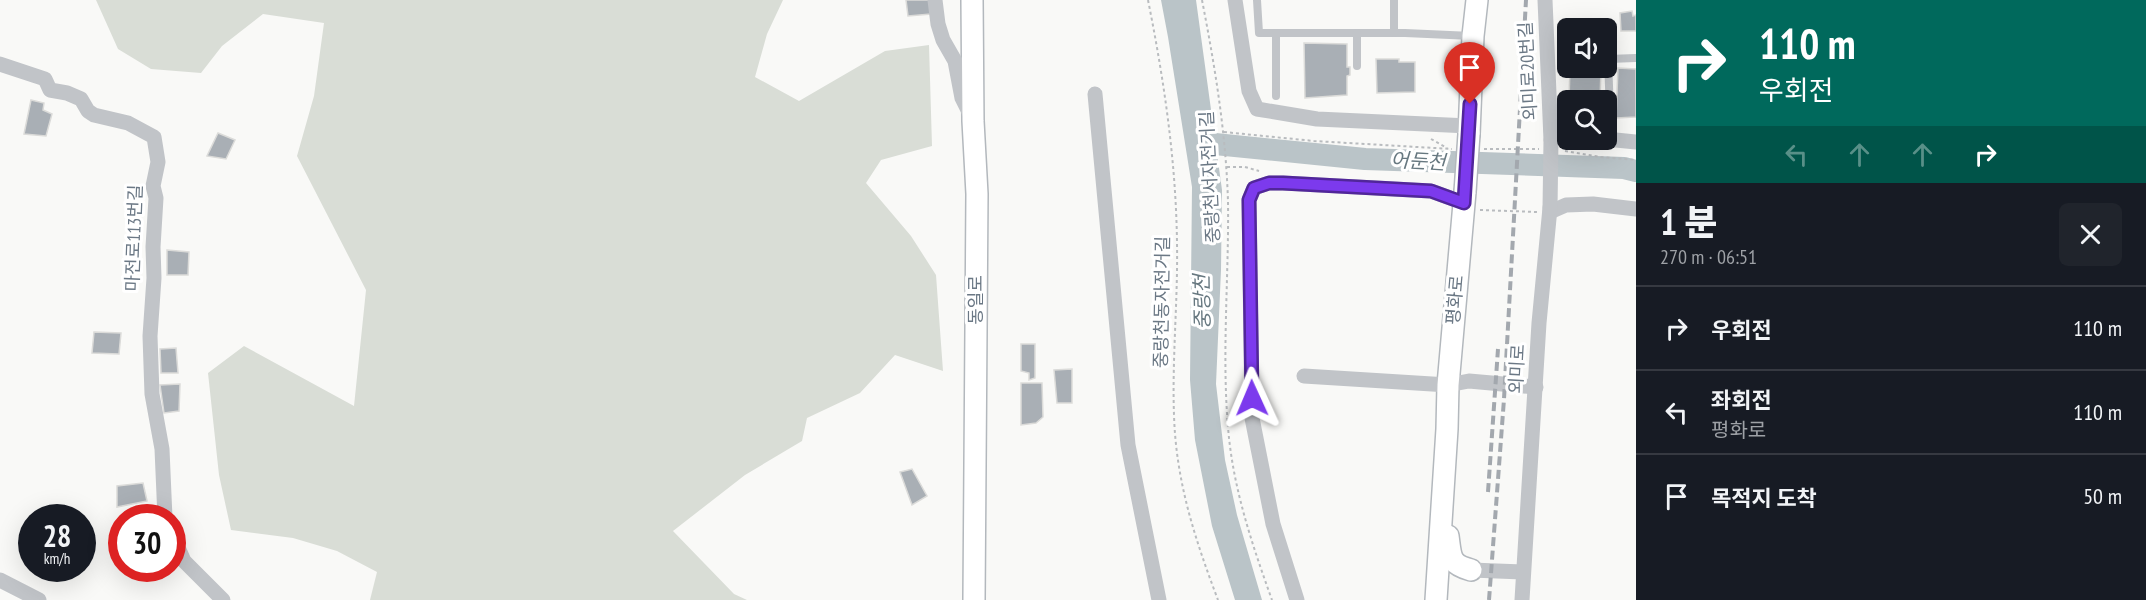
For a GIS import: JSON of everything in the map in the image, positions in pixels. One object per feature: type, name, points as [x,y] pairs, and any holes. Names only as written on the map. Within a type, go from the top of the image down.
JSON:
[{"type":"main road","name":"동일로","points":[[972,0],[973,121],[977,194],[974,600]]},
{"type":"main road","name":"평화로","points":[[1437,600],[1448,385],[1469,202],[1473,36],[1477,0]]},
{"type":"main road","points":[[1442,504],[1452,561],[1458,567],[1471,570]]},
{"type":"main road","points":[[1442,600],[1449,583],[1471,570]]},
{"type":"street","points":[[935,0],[938,24],[955,61],[962,98],[973,121]]},
{"type":"street","points":[[1235,0],[1249,91],[1257,109],[1470,140]]},
{"type":"street","name":"외미로20번길","points":[[1545,0],[1552,143]]},
{"type":"street","name":"마전로113번길","points":[[0,64],[45,79],[50,90],[67,93],[81,99],[93,115],[128,123],[154,137],[158,162],[153,186],[156,198],[150,336],[152,394],[162,449],[164,504]]},
{"type":"street","points":[[1095,94],[1128,445],[1159,600]]},
{"type":"street","points":[[1552,143],[1557,140]]},
{"type":"street","points":[[1617,141],[1636,142]]},
{"type":"street","name":"외미로","points":[[1522,600],[1550,210],[1552,143]]},
{"type":"street","points":[[1297,600],[1273,524],[1252,418],[1249,200],[1254,188],[1269,183],[1283,183],[1431,191],[1469,202]]},
{"type":"street","points":[[1550,210],[1566,205],[1593,204],[1636,209]]},
{"type":"street","points":[[1305,376],[1448,385],[1469,381],[1536,387]]},
{"type":"street","points":[[186,563],[223,600]]},
{"type":"street","points":[[1471,570],[1523,573]]},
{"type":"street","points":[[0,580],[39,600]]},
{"type":"lane","points":[[1257,0],[1258,33],[1394,33],[1473,36]]},
{"type":"lane","points":[[1394,0],[1394,33]]},
{"type":"lane","points":[[1276,33],[1276,96]]},
{"type":"lane","points":[[1357,33],[1357,66]]},
{"type":"lane","points":[[1608,90],[1608,59],[1636,58]]},
{"type":"path","name":"중랑천동자전거길","points":[[1148,0],[1171,138],[1178,242],[1174,416],[1179,465],[1192,528],[1218,600]]},
{"type":"path","name":"중랑천서자전거길","points":[[1202,0],[1219,93],[1227,167],[1229,439],[1242,505],[1272,600]]},
{"type":"path","points":[[1224,132],[1314,141],[1470,140],[1552,143],[1636,160]]},
{"type":"path","points":[[1469,202],[1550,210]]},
{"type":"shaded area","points":[[96,0],[783,0],[767,34],[755,77],[799,101],[885,51],[929,45],[932,146],[881,160],[866,183],[911,236],[936,275],[943,371],[895,355],[860,393],[807,418],[802,441],[745,475],[673,531],[734,594],[747,600],[370,600],[377,572],[337,551],[293,538],[231,530],[219,475],[208,373],[244,346],[354,406],[366,290],[297,156],[314,96],[324,23],[263,14],[222,46],[201,73],[151,69],[118,49]]},
{"type":"water","name":"중랑천","points":[[1161,0],[1196,0],[1222,190],[1216,384],[1225,460],[1237,515],[1262,600],[1235,600],[1212,526],[1195,440],[1190,380],[1192,187]]},
{"type":"building","points":[[906,0],[929,0],[931,14],[908,16]]},
{"type":"building","points":[[1632,11],[1633,16],[1636,15],[1636,31],[1621,31],[1620,13]]},
{"type":"building","points":[[1304,43],[1347,44],[1347,67],[1350,67],[1350,75],[1347,76],[1347,95],[1305,98]]},
{"type":"building","points":[[1376,59],[1415,62],[1415,92],[1377,93]]},
{"type":"building","points":[[1618,68],[1636,69],[1636,117],[1617,118]]},
{"type":"building","points":[[1570,78],[1601,78],[1600,90],[1569,90]]},
{"type":"building","points":[[31,100],[44,103],[43,110],[52,114],[46,136],[24,134]]},
{"type":"building","points":[[218,133],[235,140],[226,159],[207,156]]},
{"type":"building","points":[[167,250],[189,252],[188,275],[167,275]]},
{"type":"building","points":[[94,332],[121,333],[119,354],[92,353]]},
{"type":"building","points":[[1021,344],[1035,344],[1035,378],[1029,380],[1029,373],[1021,371]]},
{"type":"building","points":[[176,348],[178,373],[161,373],[160,349]]},
{"type":"building","points":[[1072,369],[1072,403],[1057,403],[1054,370]]},
{"type":"building","points":[[1021,383],[1042,383],[1043,417],[1036,423],[1021,425]]},
{"type":"building","points":[[180,384],[179,411],[164,413],[160,385]]},
{"type":"building","points":[[912,469],[927,496],[912,505],[900,472]]},
{"type":"building","points":[[143,483],[147,501],[117,504],[117,486]]},
{"type":"waterway","name":"어둔천","points":[[1201,146],[1215,144],[1365,159],[1624,168],[1636,171]]},
{"type":"railway","points":[[1489,600],[1504,399],[1526,0]]},
{"type":"railway","points":[[1488,492],[1498,349]]},
{"type":"route","points":[[1252,398],[1249,200],[1254,188],[1269,183],[1283,183],[1431,191],[1464,203],[1470,104]]}]
